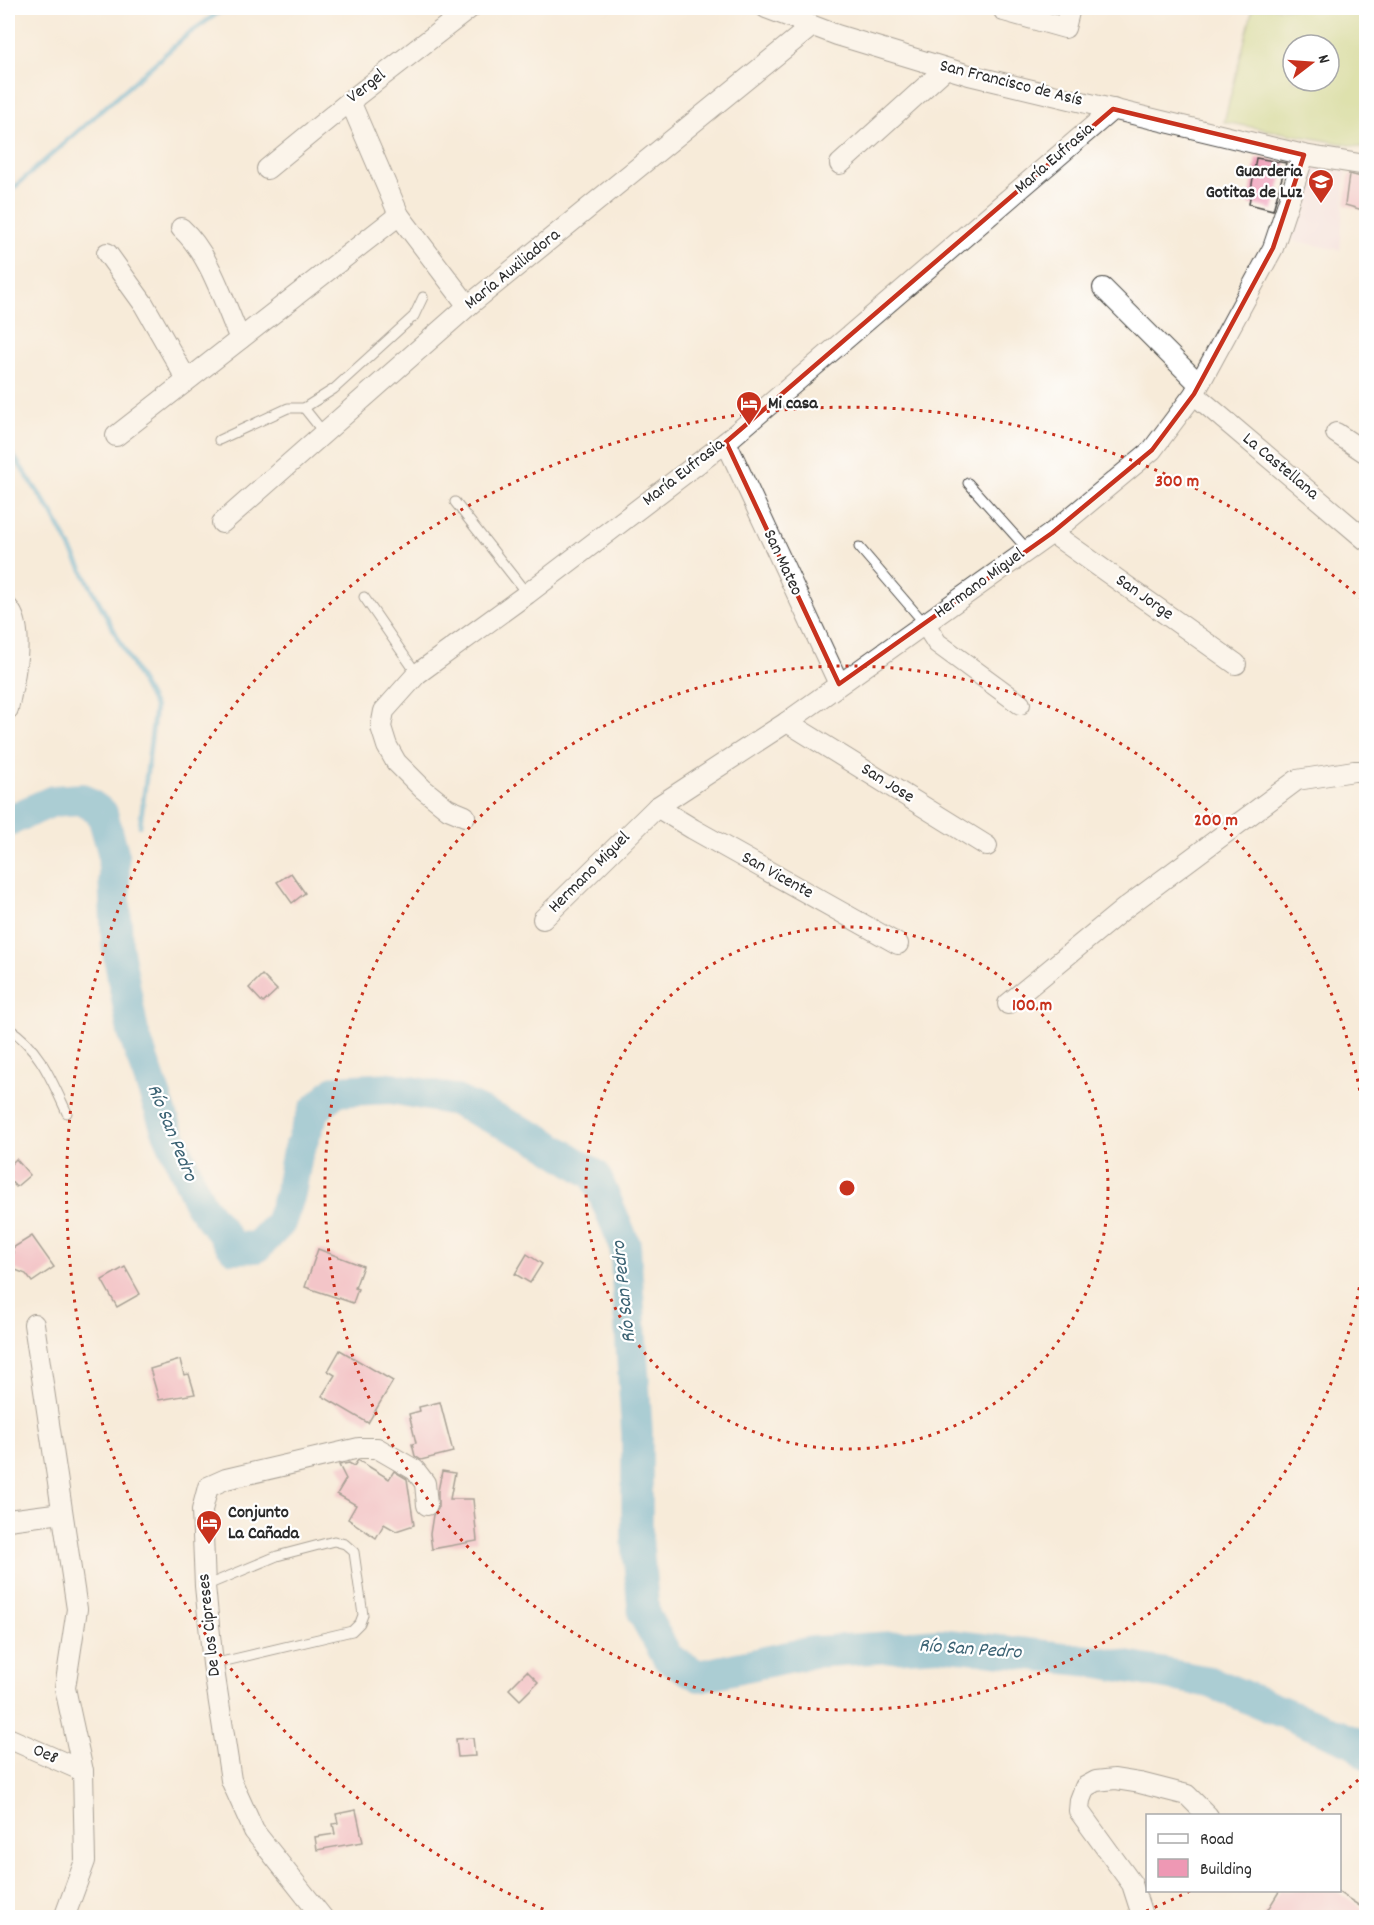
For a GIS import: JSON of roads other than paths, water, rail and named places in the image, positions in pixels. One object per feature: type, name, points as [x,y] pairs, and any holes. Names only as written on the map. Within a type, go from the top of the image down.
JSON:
[{"type":"street","name":"Vergel","points":[[267,169],[350,100],[470,8]]},
{"type":"street","name":"San Francisco de Asís","points":[[766,8],[812,26],[945,69],[1304,155],[1366,165]]},
{"type":"street","points":[[1005,8],[1004,11],[1065,28],[1070,8]]},
{"type":"street","name":"María Auxiliadora","points":[[222,523],[468,306],[812,26]]},
{"type":"street","points":[[840,164],[945,69]]},
{"type":"street","points":[[350,100],[399,215],[468,306]]},
{"type":"street","name":"María Eufrasia","points":[[465,816],[448,809],[423,789],[396,762],[387,746],[381,727],[384,711],[417,674],[726,442],[1113,109]]},
{"type":"street","name":"Hermano Miguel","points":[[543,919],[657,807],[787,722],[1052,533],[1152,450],[1196,389],[1274,248],[1304,155]]},
{"type":"street","points":[[116,435],[399,215]]},
{"type":"street","points":[[181,228],[193,239],[205,259],[240,339]]},
{"type":"street","points":[[106,253],[143,303],[187,380]]},
{"type":"street","name":"La Castellana","points":[[1103,288],[1196,389],[1366,540]]},
{"type":"street","points":[[1336,433],[1366,453]]},
{"type":"street","name":"San Mateo","points":[[726,442],[839,684]]},
{"type":"street","name":"San Jorge","points":[[1052,533],[1236,664]]},
{"type":"street","points":[[8,608],[15,620],[17,634],[14,679],[8,709]]},
{"type":"street","points":[[925,624],[937,643],[1020,705]]},
{"type":"street","name":"San Jose","points":[[787,722],[987,846]]},
{"type":"street","points":[[1008,1004],[1125,908],[1298,780],[1366,771]]},
{"type":"street","name":"San Vicente","points":[[657,807],[898,944]]},
{"type":"street","points":[[34,1324],[77,1609],[64,1688],[83,1771],[85,1861],[64,1917]]},
{"type":"street","name":"De los Cipreses","points":[[323,1917],[254,1831],[231,1780],[213,1664],[205,1586],[202,1510],[208,1487],[226,1479],[358,1448],[377,1448],[415,1470],[425,1483],[427,1504]]},
{"type":"street","points":[[8,1520],[62,1513]]},
{"type":"street","name":"Oe8","points":[[8,1738],[83,1771]]},
{"type":"street","points":[[1143,1917],[1132,1884],[1079,1811],[1085,1787],[1096,1781],[1115,1779],[1140,1783],[1187,1795],[1207,1814]]},
{"type":"lane","points":[[219,440],[288,408],[304,408],[334,389],[414,316],[423,297]]},
{"type":"lane","points":[[304,408],[324,433]]},
{"type":"lane","points":[[968,483],[1027,549]]},
{"type":"lane","points":[[455,501],[526,594]]},
{"type":"lane","points":[[859,548],[925,624]]},
{"type":"lane","points":[[364,597],[417,674]]},
{"type":"lane","points":[[8,1028],[32,1047],[47,1070],[67,1113]]},
{"type":"lane","points":[[205,1586],[277,1556],[334,1541],[345,1544],[354,1552],[363,1615],[360,1623],[352,1631],[213,1664]]},
{"type":"water","points":[[1013,8],[1063,8],[1059,24]]},
{"type":"waterway","points":[[8,193],[188,34],[225,8]]},
{"type":"waterway","points":[[8,448],[52,513],[155,708],[140,826]]},
{"type":"waterway","name":"Río San Pedro","points":[[8,821],[53,801],[82,799],[102,813],[113,852],[117,945],[133,1032],[166,1127],[200,1204],[234,1248],[257,1247],[280,1223],[290,1194],[297,1155],[314,1111],[335,1091],[391,1088],[454,1100],[542,1141],[595,1175],[625,1245],[637,1433],[637,1538],[644,1615],[668,1658],[699,1676],[812,1652],[940,1644],[1099,1662],[1210,1682],[1354,1742],[1366,1753]]},
{"type":"place","name":"Guarderia Gotitas de Luz","points":[[1321,205]]},
{"type":"place","name":"Mi casa","points":[[749,427]]},
{"type":"place","name":"Conjunto La Cañada","points":[[209,1546]]}]
